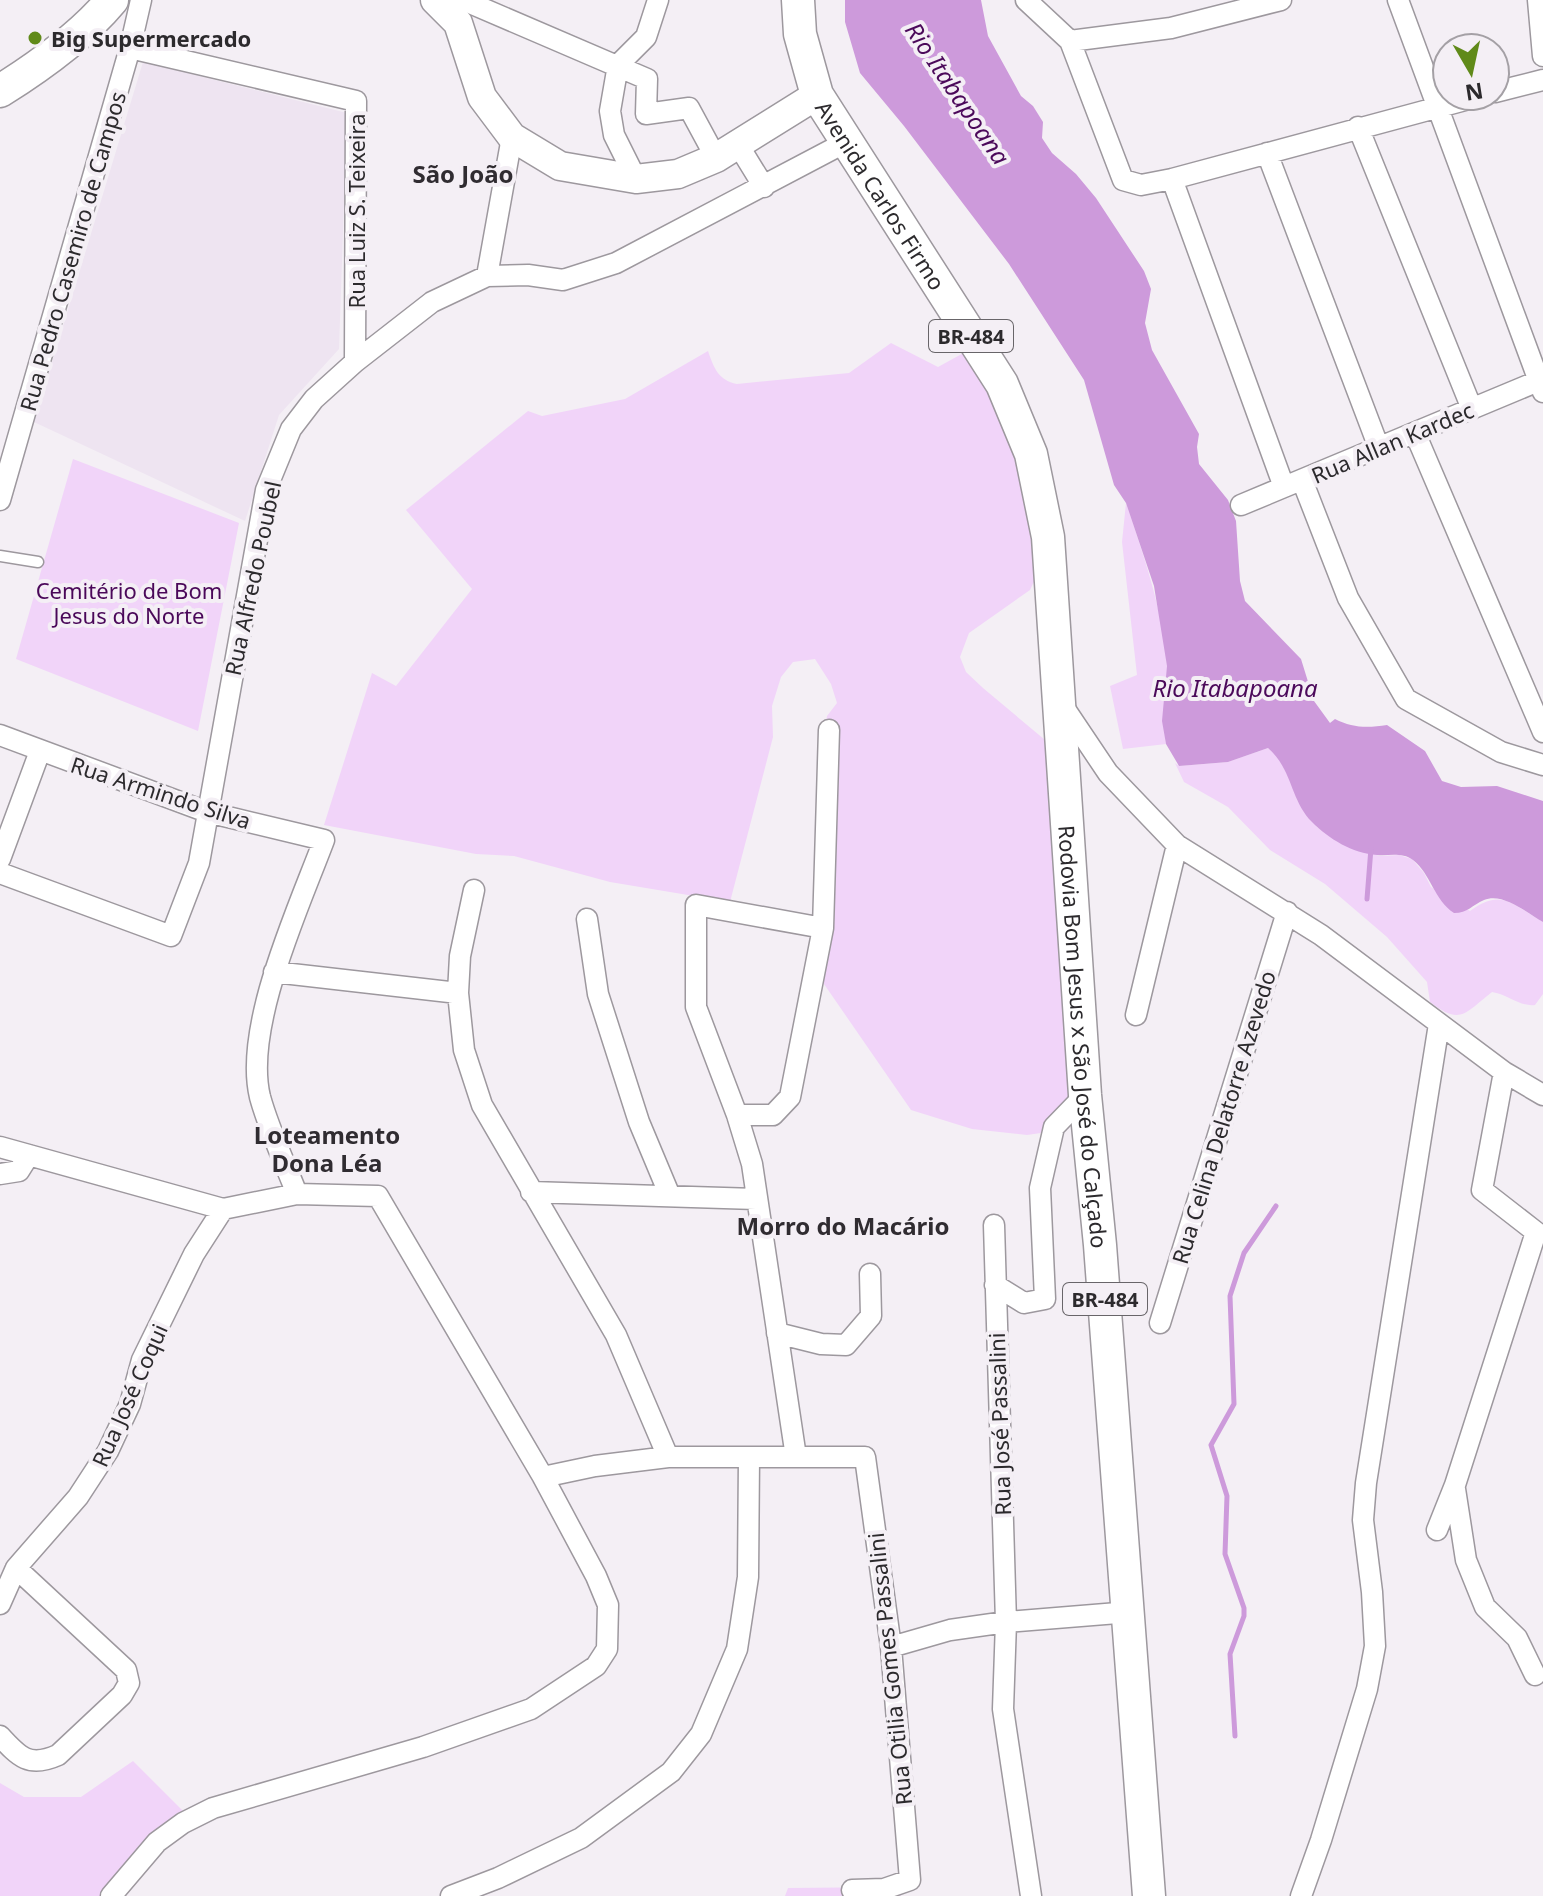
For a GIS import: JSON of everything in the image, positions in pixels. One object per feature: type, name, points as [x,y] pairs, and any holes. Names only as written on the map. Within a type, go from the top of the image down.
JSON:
[{"type":"main road","points":[[0,91],[96,19],[112,0]]},
{"type":"main road","name":"Avenida Carlos Firmo","points":[[798,0],[800,34],[817,95],[1002,384],[1031,454],[1048,537],[1060,702]]},
{"type":"main road","name":"Rodovia Bom Jesus x São José do Calçado","points":[[1060,702],[1085,1095],[1130,1612],[1149,1896]]},
{"type":"street","name":"Rua Pedro Casemiro de Campos","points":[[0,500],[130,48],[141,0]]},
{"type":"street","points":[[435,0],[458,23],[482,97],[512,137],[560,166],[636,179],[678,174],[726,150],[817,95]]},
{"type":"street","points":[[463,0],[647,79],[646,114],[689,108],[764,187]]},
{"type":"street","points":[[636,179],[614,135],[610,111],[618,65],[646,37],[658,0]]},
{"type":"street","points":[[1026,0],[1070,41],[1123,180],[1141,185],[1431,108]]},
{"type":"street","points":[[1070,41],[1171,28],[1281,0]]},
{"type":"street","points":[[1398,0],[1431,85]]},
{"type":"street","points":[[1538,0],[1543,56]]},
{"type":"street","name":"Rua Luiz S. Teixeira","points":[[130,48],[356,101],[355,362]]},
{"type":"street","points":[[1511,88],[1543,80]]},
{"type":"street","points":[[1441,112],[1541,384]]},
{"type":"street","points":[[1358,127],[1472,409]]},
{"type":"street","points":[[487,276],[512,137]]},
{"type":"street","name":"Rua Alfredo Poubel","points":[[0,873],[171,936],[199,863],[266,490],[291,429],[314,399],[355,362],[432,302],[487,276],[528,275],[563,280],[616,263],[848,141]]},
{"type":"street","points":[[1267,153],[1379,448]]},
{"type":"street","points":[[1172,179],[1293,484],[1348,598],[1406,699],[1501,752],[1543,765]]},
{"type":"street","name":"Rua Allan Kardec","points":[[1241,505],[1472,409],[1541,384]]},
{"type":"street","points":[[1415,433],[1543,732]]},
{"type":"street","points":[[1060,702],[1108,773],[1177,845],[1287,912],[1504,1072],[1543,1095]]},
{"type":"street","points":[[737,1115],[773,1115],[790,1097],[823,928],[829,730]]},
{"type":"street","name":"Rua Armindo Silva","points":[[0,735],[207,812],[324,840],[274,972]]},
{"type":"street","points":[[0,859],[40,751]]},
{"type":"street","points":[[1136,1015],[1177,845]]},
{"type":"street","points":[[474,890],[460,956],[458,993],[464,1050],[482,1105],[616,1335],[668,1457]]},
{"type":"street","points":[[543,1477],[595,1466],[668,1457],[796,1457],[752,1164],[696,1007],[696,905],[823,928]]},
{"type":"street","name":"Rua Celina Delatorre Azevedo","points":[[1160,1323],[1287,912]]},
{"type":"street","points":[[587,919],[598,994],[639,1122],[670,1196]]},
{"type":"street","points":[[297,1194],[260,1096],[257,1051],[274,972],[458,993]]},
{"type":"street","points":[[1301,1896],[1367,1689],[1375,1646],[1363,1520],[1366,1483],[1439,1024]]},
{"type":"street","points":[[1437,1530],[1455,1485],[1536,1232],[1482,1190],[1504,1072]]},
{"type":"street","points":[[995,1285],[1024,1303],[1045,1299],[1040,1188],[1054,1127],[1085,1095]]},
{"type":"street","points":[[0,1147],[223,1209],[297,1194],[378,1196],[543,1477],[596,1576],[608,1605],[607,1649],[596,1666],[531,1709],[423,1747],[203,1813],[157,1842],[111,1896]]},
{"type":"street","points":[[0,1174],[19,1171],[29,1155]]},
{"type":"street","points":[[531,1192],[756,1199]]},
{"type":"street","name":"Rua José Coqui","points":[[0,1604],[16,1568],[78,1497],[108,1451],[130,1404],[142,1360],[194,1254],[223,1209]]},
{"type":"street","name":"Rua José Passalini","points":[[994,1225],[1006,1622],[1003,1709],[1031,1896]]},
{"type":"street","points":[[777,1333],[821,1344],[846,1345],[871,1316],[870,1274]]},
{"type":"street","points":[[451,1896],[498,1878],[581,1838],[671,1772],[701,1734],[737,1649],[748,1577],[749,1457]]},
{"type":"street","name":"Rua Otilia Gomes Passalini","points":[[796,1457],[865,1457],[891,1647],[910,1880],[884,1889],[852,1890]]},
{"type":"street","points":[[1455,1485],[1466,1560],[1485,1607],[1517,1638],[1535,1675],[1543,1653]]},
{"type":"street","points":[[0,1736],[17,1755],[45,1761],[58,1755],[122,1695],[129,1683],[126,1670],[16,1568]]},
{"type":"street","points":[[891,1647],[950,1630],[1130,1612]]},
{"type":"lane","points":[[0,556],[38,562]]},
{"type":"shaded area","points":[[143,62],[347,113],[339,349],[279,415],[245,521],[34,422]]},
{"type":"green space","points":[[891,343],[938,367],[978,345],[1049,550],[1030,590],[969,633],[960,657],[966,672],[1057,750],[1078,1114],[1068,1129],[1027,1135],[972,1129],[911,1110],[815,971],[822,744],[827,716],[837,703],[831,684],[815,659],[793,662],[781,677],[772,706],[773,737],[730,902],[610,882],[514,856],[476,854],[324,825],[372,673],[396,686],[472,589],[406,510],[528,411],[542,416],[625,399],[708,351],[721,376],[737,384],[849,373]]},
{"type":"green space","name":"Cemitério de Bom Jesus do Norte","points":[[73,459],[239,523],[198,731],[16,659]]},
{"type":"green space","points":[[1126,503],[1157,602],[1167,674],[1166,744],[1123,749],[1110,686],[1137,675],[1122,542]]},
{"type":"green space","points":[[1268,748],[1280,758],[1292,780],[1297,800],[1317,827],[1332,837],[1379,856],[1399,855],[1412,859],[1431,887],[1470,911],[1499,899],[1543,922],[1543,994],[1535,1005],[1492,992],[1462,1014],[1449,1014],[1440,1009],[1430,1002],[1427,982],[1387,937],[1325,884],[1270,850],[1228,807],[1184,782],[1175,763],[1179,766],[1228,762]]},
{"type":"green space","points":[[133,1761],[189,1817],[110,1896],[0,1896],[0,1783],[24,1797],[81,1797]]},
{"type":"green space","points":[[895,1887],[901,1896],[785,1896],[788,1888]]},
{"type":"water","name":"Rio Itabapoana","points":[[845,0],[981,0],[988,36],[1021,96],[1033,106],[1043,122],[1042,138],[1052,153],[1076,174],[1096,198],[1144,271],[1151,289],[1145,323],[1152,350],[1199,434],[1199,464],[1228,500],[1236,521],[1240,581],[1245,601],[1301,659],[1314,701],[1330,723],[1335,719],[1360,726],[1387,725],[1425,751],[1442,781],[1461,787],[1497,786],[1543,801],[1543,922],[1515,905],[1491,898],[1454,913],[1447,908],[1413,860],[1400,855],[1359,851],[1333,839],[1305,813],[1282,766],[1268,748],[1228,762],[1179,766],[1166,744],[1162,721],[1167,666],[1154,586],[1126,503],[1114,485],[1084,380],[1009,264],[860,73],[845,22]]},
{"type":"waterway","points":[[1367,899],[1371,848]]},
{"type":"waterway","points":[[1235,1736],[1230,1654],[1244,1608],[1225,1554],[1227,1496],[1211,1445],[1234,1404],[1230,1296],[1244,1253],[1276,1206]]},
{"type":"place","name":"Big Supermercado","points":[[35,38]]},
{"type":"district","name":"São João","points":[[463,173]]},
{"type":"district","name":"Loteamento Dona Léa","points":[[327,1148]]},
{"type":"district","name":"Morro do Macário","points":[[843,1225]]}]
